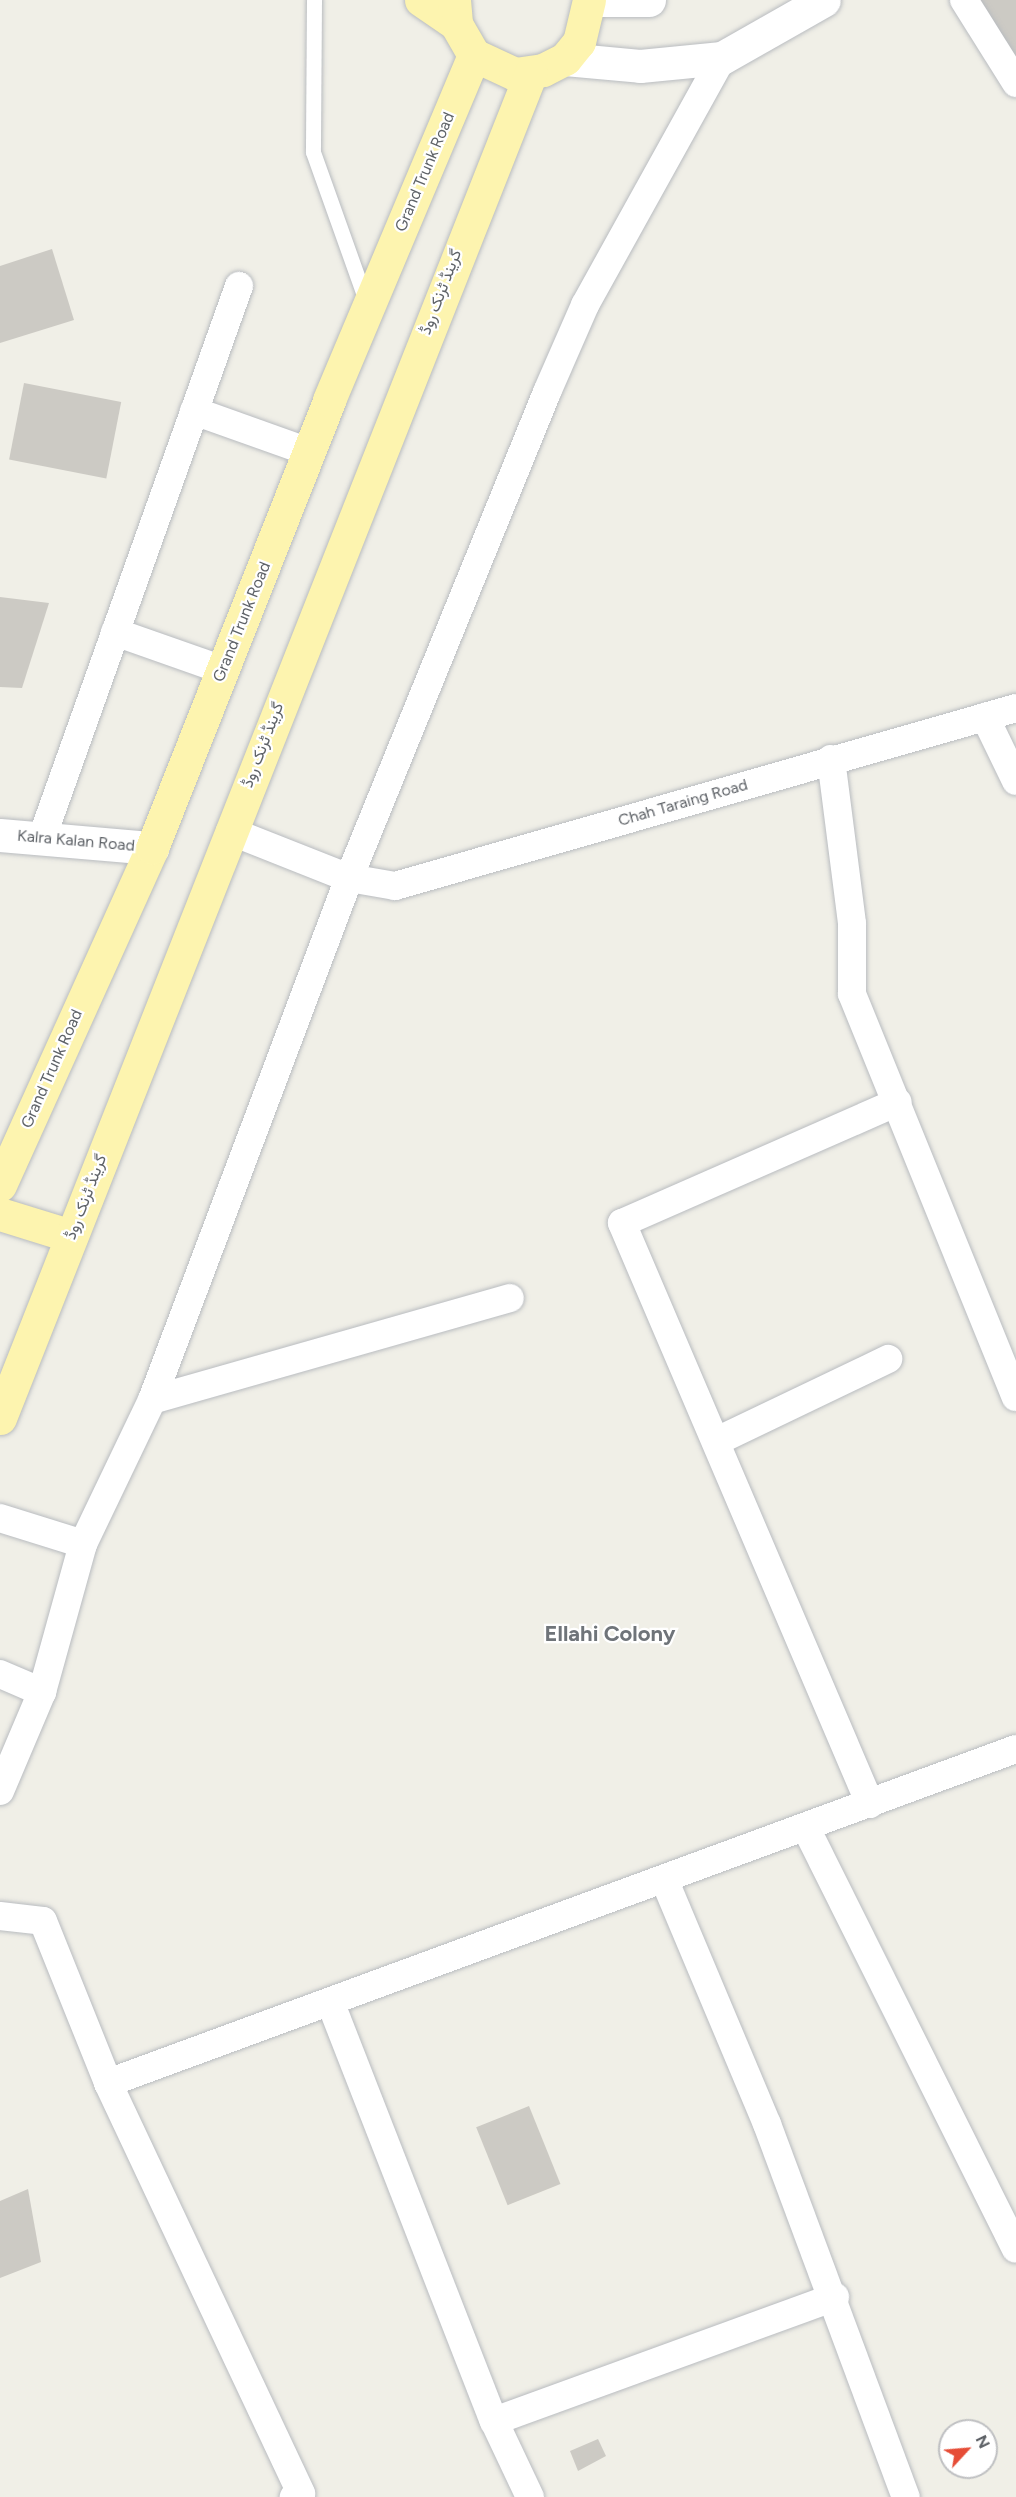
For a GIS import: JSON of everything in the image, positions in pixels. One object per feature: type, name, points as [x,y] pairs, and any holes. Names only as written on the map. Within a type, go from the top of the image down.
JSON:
[{"type":"main road","points":[[421,0],[455,12],[474,55],[500,70],[531,73],[565,59],[579,42],[589,0]]},
{"type":"main road","name":"Grand Trunk Road","points":[[0,1185],[152,848],[368,306],[474,55]]},
{"type":"main road","name":"گرینڈ ٹرنک روڈ","points":[[0,1418],[531,73]]},
{"type":"main road","points":[[0,1214],[71,1236]]},
{"type":"street","points":[[589,0],[650,0]]},
{"type":"street","points":[[565,59],[640,66],[722,58],[824,0]]},
{"type":"street","points":[[964,0],[1016,83]]},
{"type":"street","points":[[0,1791],[42,1692],[83,1544],[153,1400],[349,878],[585,305],[722,58]]},
{"type":"street","points":[[43,835],[239,286]]},
{"type":"street","points":[[194,411],[309,452]]},
{"type":"street","points":[[115,632],[223,670]]},
{"type":"street","name":"Chah Taraing Road","points":[[230,831],[349,878],[395,886],[831,759],[1016,708]]},
{"type":"street","points":[[985,717],[1016,781]]},
{"type":"street","points":[[831,759],[852,924],[852,994],[898,1102],[1016,1397]]},
{"type":"street","name":"Kalra Kalan Road","points":[[0,835],[43,835],[152,848]]},
{"type":"street","points":[[870,1804],[622,1223],[898,1102]]},
{"type":"street","points":[[153,1400],[510,1299]]},
{"type":"street","points":[[717,1441],[888,1359]]},
{"type":"street","points":[[0,1518],[83,1544]]},
{"type":"street","points":[[0,1674],[42,1692]]},
{"type":"street","points":[[108,2083],[331,2004],[664,1879],[1015,1753]]},
{"type":"street","points":[[806,1828],[1016,2248]]},
{"type":"street","points":[[664,1879],[835,2297],[906,2497]]},
{"type":"street","points":[[0,1916],[43,1921],[108,2083],[299,2496]]},
{"type":"street","points":[[331,2004],[494,2421],[530,2497]]},
{"type":"street","points":[[494,2421],[835,2297]]},
{"type":"lane","points":[[314,0],[313,152],[368,306]]},
{"type":"building","points":[[978,0],[1016,0],[1016,67]]},
{"type":"building","points":[[52,249],[74,320],[0,343],[0,266]]},
{"type":"building","points":[[24,383],[121,402],[106,478],[9,460]]},
{"type":"building","points":[[0,597],[49,603],[22,688],[0,687]]},
{"type":"building","points":[[529,2106],[560,2184],[508,2205],[476,2127]]},
{"type":"building","points":[[28,2189],[41,2262],[0,2278],[0,2201]]},
{"type":"building","points":[[598,2439],[606,2456],[578,2471],[570,2451]]},
{"type":"district","name":"Ellahi Colony","points":[[610,1634]]}]
